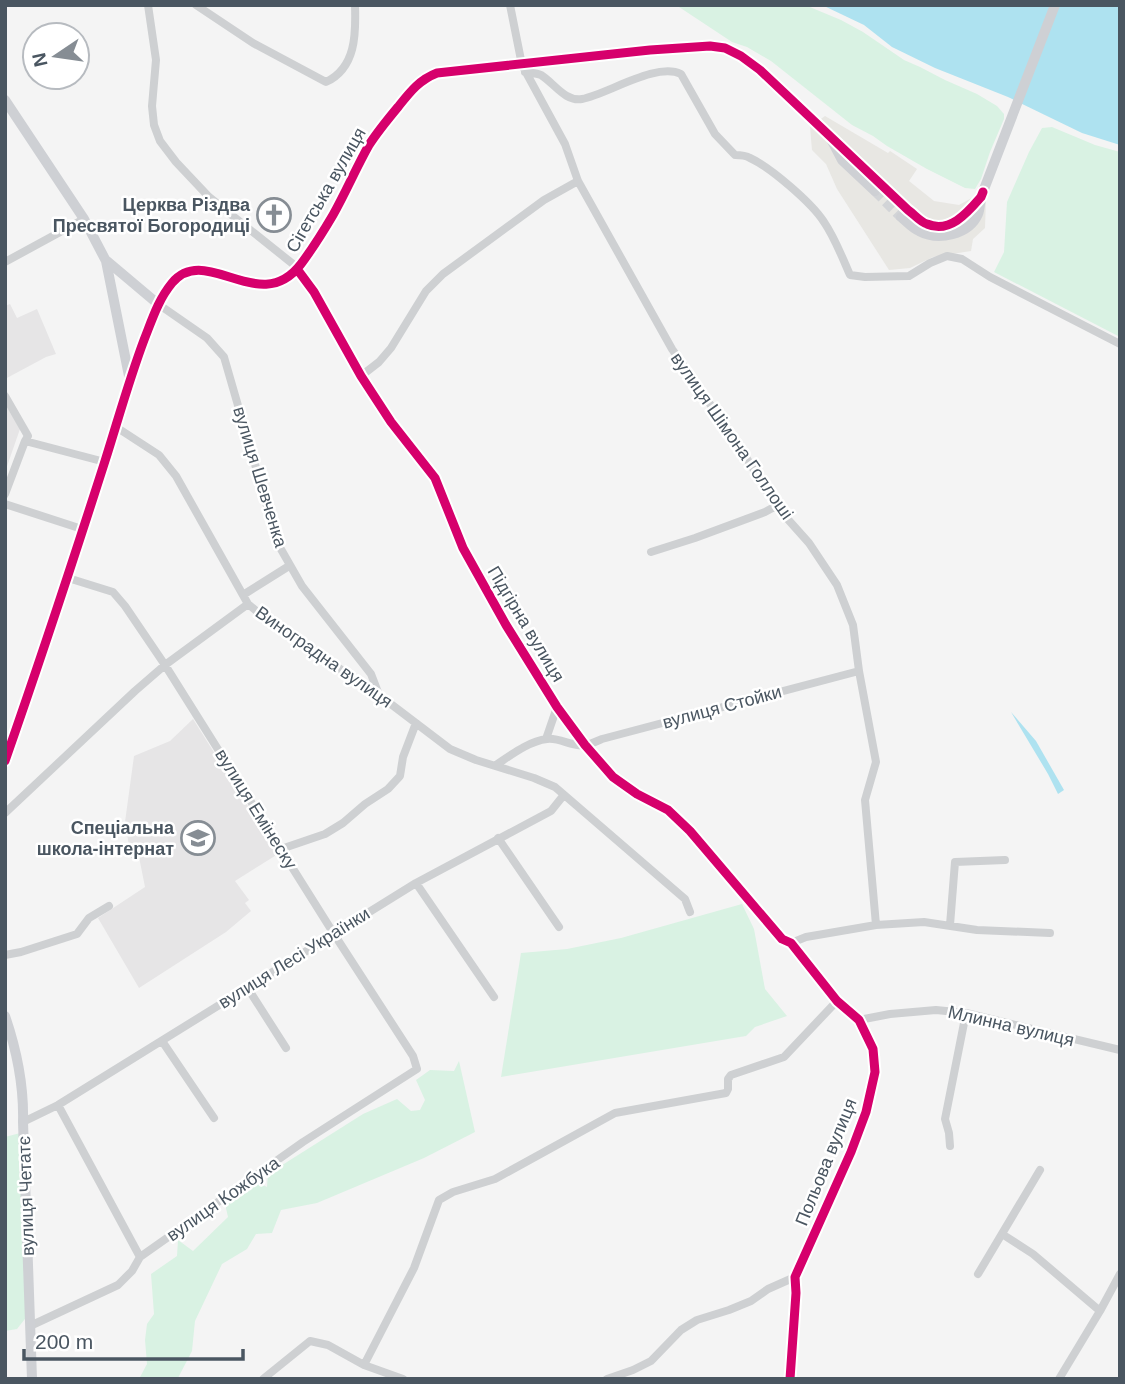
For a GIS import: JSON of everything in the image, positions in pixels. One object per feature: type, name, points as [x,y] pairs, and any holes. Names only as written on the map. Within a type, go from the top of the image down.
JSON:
[{"type":"street","name":"Підгірна вулиця","points":[[148,5],[156,60],[152,106],[160,141],[209,197],[298,268],[391,422],[435,478],[463,548],[506,625],[557,707],[585,746],[613,777],[668,810],[690,831],[782,939],[791,943]]},
{"type":"street","points":[[196,5],[253,43],[326,82],[341,71],[352,51],[356,29],[355,5]]},
{"type":"street","name":"вулиця Шімона Голлоші","points":[[510,5],[523,68],[565,144],[578,181],[672,349],[741,449],[776,506],[809,543],[837,585],[853,625],[876,762],[865,800],[876,925]]},
{"type":"street","points":[[905,213],[927,224],[939,226],[961,219],[982,195],[1055,5]]},
{"type":"street","name":"Сігетська вулиця","points":[[5,761],[68,578],[129,379],[158,304],[173,282],[190,271],[201,270],[258,285],[282,281],[298,268],[332,216],[378,132],[414,87],[426,78],[437,73],[523,68],[662,49],[710,46],[725,48],[760,70],[827,132],[842,160],[878,188]]},
{"type":"street","points":[[523,68],[539,74],[557,90],[575,100],[660,71],[675,71],[681,74],[715,134],[735,155],[747,156],[760,163],[803,198],[822,219],[850,275],[909,276],[930,262],[947,256],[962,259],[990,277],[1120,344]]},
{"type":"street","points":[[5,100],[84,219],[106,261],[129,379]]},
{"type":"street","points":[[361,376],[391,348],[426,291],[443,274],[544,200],[578,181]]},
{"type":"street","points":[[5,262],[84,219]]},
{"type":"street","points":[[106,261],[158,304]]},
{"type":"street","name":"вулиця Шевченка","points":[[158,304],[207,338],[224,356],[278,544],[302,586],[371,674],[379,695]]},
{"type":"street","points":[[5,396],[28,436],[5,494]]},
{"type":"street","points":[[116,427],[159,455],[176,476],[248,604]]},
{"type":"street","points":[[24,441],[105,462]]},
{"type":"street","points":[[5,504],[82,529]]},
{"type":"street","points":[[651,552],[776,506]]},
{"type":"street","points":[[243,595],[289,566]]},
{"type":"street","name":"вулиця Емінеску","points":[[68,578],[113,592],[125,606],[166,665],[413,1056],[417,1069]]},
{"type":"street","name":"Виноградна вулиця","points":[[5,813],[135,691],[248,604],[379,695],[450,749],[555,788],[685,899],[690,912]]},
{"type":"street","name":"вулиця Стойки","points":[[585,746],[602,739],[859,671]]},
{"type":"street","points":[[546,739],[557,707]]},
{"type":"street","points":[[281,849],[326,834],[388,789],[400,776],[403,757],[416,723]]},
{"type":"street","points":[[496,765],[531,743],[546,739],[585,746]]},
{"type":"street","name":"вулиця Лесі Українки","points":[[23,1122],[58,1105],[416,883],[551,811],[564,796]]},
{"type":"street","points":[[498,838],[559,927]]},
{"type":"street","points":[[950,925],[955,862],[1005,860]]},
{"type":"street","points":[[416,883],[494,997]]},
{"type":"street","points":[[5,955],[77,933],[89,918],[109,906]]},
{"type":"street","points":[[791,943],[806,937],[876,925],[924,922],[976,930],[1050,933]]},
{"type":"street","name":"Польова вулиця","points":[[790,1379],[796,1277],[851,1152],[866,1112],[875,1072],[873,1049],[859,1020],[837,1001],[791,943]]},
{"type":"street","points":[[247,987],[286,1048]]},
{"type":"street","points":[[364,1365],[414,1268],[439,1200],[453,1192],[495,1179],[615,1113],[726,1093],[731,1075],[784,1057],[837,1001]]},
{"type":"street","name":"Млинна вулиця","points":[[859,1020],[936,1010],[966,1013],[1120,1051]]},
{"type":"street","points":[[950,1146],[945,1119],[966,1013]]},
{"type":"street","name":"вулиця Четатє","points":[[5,1016],[16,1048],[24,1099],[32,1379]]},
{"type":"street","points":[[162,1041],[214,1118]]},
{"type":"street","name":"вулиця Кожбука","points":[[30,1326],[118,1285],[132,1271],[140,1257],[303,1142],[417,1069]]},
{"type":"street","points":[[58,1105],[140,1257]]},
{"type":"street","points":[[978,1274],[1040,1170]]},
{"type":"street","points":[[1002,1234],[1034,1254],[1100,1311]]},
{"type":"street","points":[[1059,1379],[1120,1273]]},
{"type":"street","points":[[607,1379],[651,1361],[681,1330],[697,1320],[751,1301],[768,1289],[796,1277]]},
{"type":"street","points":[[263,1379],[310,1341],[328,1345],[364,1365],[403,1379]]},
{"type":"shaded area","points":[[825,116],[888,153],[890,151],[917,169],[909,181],[934,201],[959,205],[977,195],[986,199],[985,228],[973,239],[971,251],[933,257],[910,268],[889,270],[837,189],[826,164],[812,150],[810,127]]},
{"type":"shaded area","points":[[10,304],[17,318],[37,309],[56,354],[5,379],[5,306]]},
{"type":"shaded area","points":[[5,404],[20,429],[5,472]]},
{"type":"shaded area","name":"Спеціальна школа-інтернат","points":[[193,719],[278,854],[235,881],[249,900],[245,903],[251,911],[226,932],[139,988],[98,918],[145,887],[139,857],[131,858],[125,822],[134,756],[170,741]]},
{"type":"green space","points":[[676,5],[805,5],[863,32],[904,60],[977,94],[997,106],[1004,114],[981,179],[975,189],[965,188],[927,169],[852,125],[771,61],[732,42]]},
{"type":"green space","points":[[1052,127],[1120,152],[1120,337],[994,272],[1004,252],[1007,202],[1042,128]]},
{"type":"green space","points":[[742,904],[754,929],[765,989],[787,1016],[755,1027],[746,1036],[501,1077],[521,953],[567,949],[621,938]]},
{"type":"green space","points":[[459,1061],[475,1132],[424,1158],[317,1203],[281,1210],[272,1233],[256,1234],[247,1249],[222,1264],[195,1321],[192,1351],[178,1378],[139,1379],[147,1364],[147,1324],[154,1314],[151,1274],[177,1256],[178,1240],[193,1251],[228,1217],[225,1204],[257,1182],[267,1187],[268,1174],[363,1114],[397,1099],[411,1111],[420,1110],[425,1100],[416,1080],[430,1070],[454,1071]]},
{"type":"green space","points":[[24,1132],[28,1315],[17,1329],[5,1331],[5,1137]]},
{"type":"water","points":[[822,5],[1120,5],[1120,145],[1082,133],[1008,97],[935,68],[892,47],[864,25]]},
{"type":"water","points":[[1011,712],[1036,741],[1064,790],[1058,794],[1048,774]]},
{"type":"tunnel","points":[[881,185],[908,210]]},
{"type":"tunnel","points":[[875,191],[901,217]]},
{"type":"cycle path","points":[[5,761],[69,573],[133,370],[163,296],[172,283],[186,273],[201,270],[251,283],[268,284],[285,279],[301,264],[322,234],[376,135],[411,91],[431,76],[437,73],[650,50],[710,46],[725,48],[760,70],[924,223],[935,226],[951,224],[970,209],[983,192]]},
{"type":"cycle path","points":[[297,269],[314,292],[361,376],[391,422],[435,478],[463,548],[506,625],[557,707],[585,745],[613,777],[637,794],[668,810],[690,831],[782,939],[791,943],[837,1001],[859,1020],[873,1049],[875,1072],[866,1112],[795,1277],[790,1379]]},
{"type":"place","name":"Церква Різдва Пресвятої Богородиці","points":[[274,215]]},
{"type":"place","name":"Спеціальна школа-інтернат","points":[[198,838]]}]
